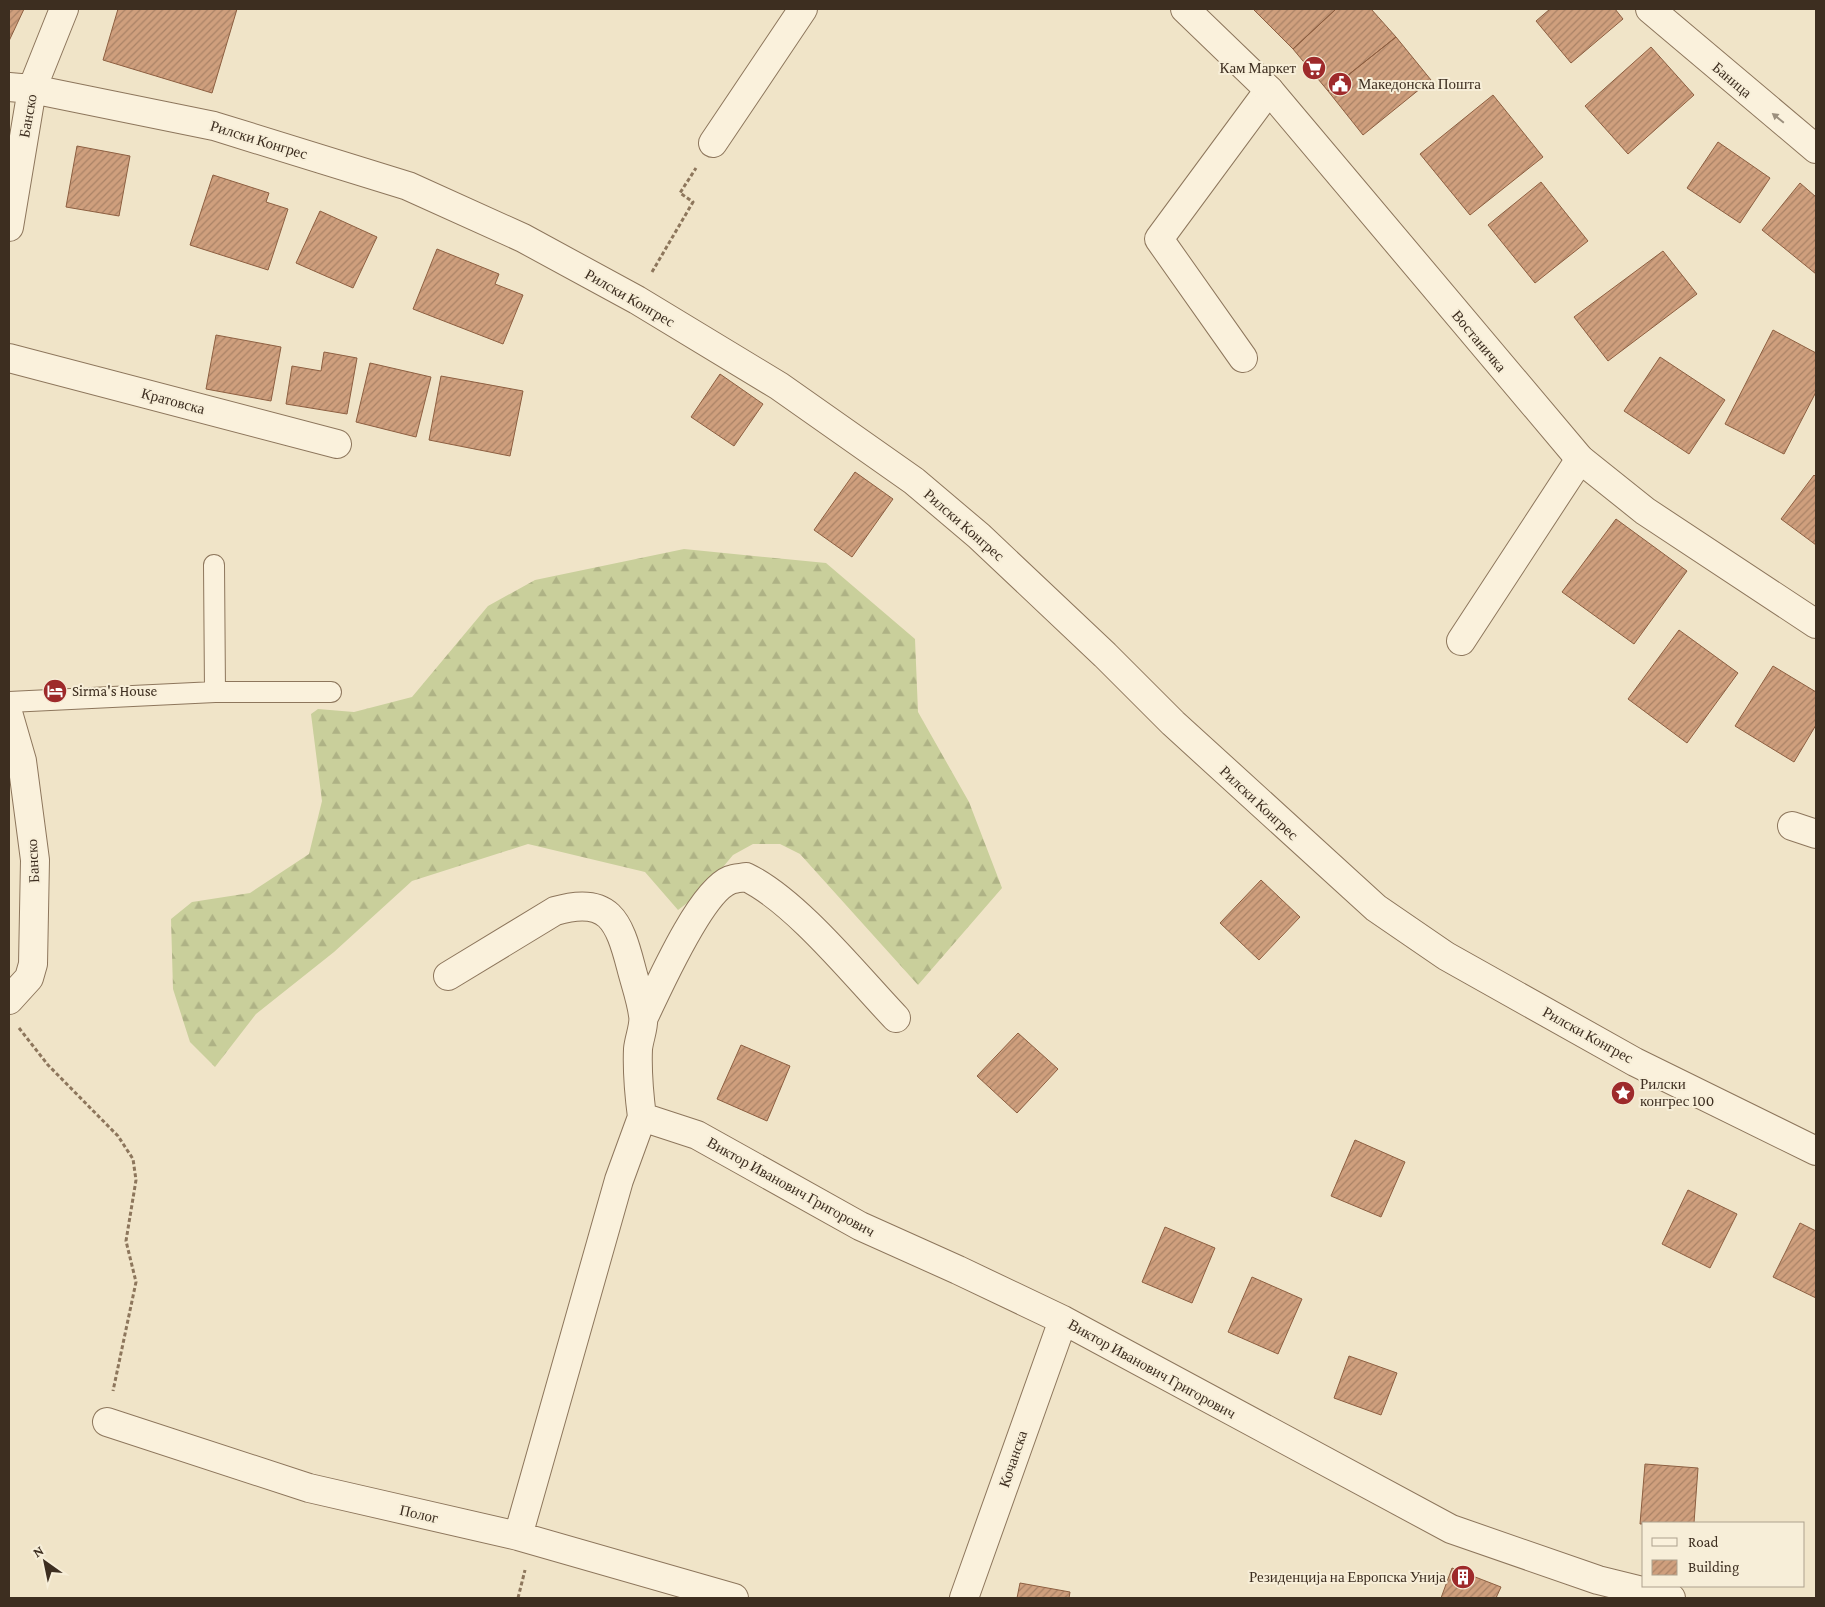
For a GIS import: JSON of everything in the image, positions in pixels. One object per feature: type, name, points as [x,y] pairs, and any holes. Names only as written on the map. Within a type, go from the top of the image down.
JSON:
[{"type":"street","name":"Банско","points":[[9,227],[20,88],[64,9]]},
{"type":"street","points":[[713,143],[803,9]]},
{"type":"street","name":"Баница","points":[[1650,9],[1816,149]]},
{"type":"street","name":"Востаничка","points":[[1196,12],[1269,90],[1470,331],[1580,459],[1645,511],[1816,624]]},
{"type":"street","name":"Рилски Конгрес","points":[[20,88],[214,126],[408,186],[523,238],[637,300],[779,386],[914,481],[979,536],[1105,655],[1173,723],[1376,908],[1446,956],[1635,1062],[1816,1151]]},
{"type":"street","points":[[1243,358],[1159,239],[1269,90]]},
{"type":"street","name":"Кратовска","points":[[9,358],[337,444]]},
{"type":"street","points":[[1460,641],[1580,459]]},
{"type":"street","name":"Банско","points":[[9,716],[22,761],[35,860],[33,964],[30,978],[12,1012]]},
{"type":"street","points":[[518,1536],[619,1180],[642,1117],[637,1072],[639,1039],[644,1017],[685,932],[712,896],[729,880],[746,877],[768,890],[808,926],[896,1018]]},
{"type":"street","points":[[448,976],[555,911],[573,905],[596,908],[609,915],[622,933],[644,1017]]},
{"type":"street","name":"Виктор Иванович Григорович","points":[[642,1117],[697,1135],[860,1226],[1062,1320],[1451,1529],[1597,1589],[1671,1598]]},
{"type":"street","name":"Кочанска","points":[[964,1598],[1062,1320]]},
{"type":"street","name":"Полог","points":[[107,1422],[309,1488],[518,1536],[734,1598]]},
{"type":"lane","points":[[214,565],[214,692]]},
{"type":"lane","points":[[9,702],[214,692],[331,692]]},
{"type":"path","points":[[637,300],[693,202],[680,193],[713,143]]},
{"type":"path","points":[[12,1012],[48,1065],[118,1136],[133,1159],[136,1180],[126,1241],[136,1282],[107,1422]]},
{"type":"green space","points":[[684,549],[826,563],[915,639],[918,712],[969,802],[1002,888],[918,985],[800,854],[780,844],[753,844],[733,855],[703,891],[678,910],[645,872],[528,844],[412,881],[334,952],[256,1014],[215,1067],[190,1042],[173,989],[171,919],[192,902],[250,893],[309,854],[322,801],[311,714],[318,709],[354,712],[412,697],[488,606],[535,580]]},
{"type":"building","points":[[9,9],[24,9],[9,41]]},
{"type":"building","points":[[118,9],[237,9],[212,93],[103,60]]},
{"type":"building","points":[[1253,9],[1336,9],[1293,49]]},
{"type":"building","points":[[1336,9],[1371,9],[1396,37],[1328,91],[1293,49]]},
{"type":"building","points":[[1550,9],[1615,9],[1623,19],[1571,63],[1536,21]]},
{"type":"building","points":[[1396,37],[1431,80],[1363,135],[1328,91]]},
{"type":"building","points":[[1651,47],[1694,95],[1628,154],[1585,106]]},
{"type":"building","points":[[1493,95],[1543,157],[1470,215],[1420,154]]},
{"type":"building","points":[[1718,142],[1770,178],[1740,223],[1687,188]]},
{"type":"building","points":[[77,146],[130,156],[119,216],[66,207]]},
{"type":"building","points":[[213,175],[269,193],[266,202],[288,209],[268,270],[190,245]]},
{"type":"building","points":[[1541,182],[1588,241],[1535,283],[1488,225]]},
{"type":"building","points":[[1800,183],[1816,197],[1816,274],[1762,230]]},
{"type":"building","points":[[320,211],[377,237],[353,288],[296,263]]},
{"type":"building","points":[[437,249],[499,274],[495,284],[523,295],[503,344],[413,309]]},
{"type":"building","points":[[1663,251],[1697,294],[1608,361],[1574,317]]},
{"type":"building","points":[[1773,330],[1816,353],[1816,392],[1784,454],[1725,424]]},
{"type":"building","points":[[216,335],[281,347],[271,401],[206,389]]},
{"type":"building","points":[[324,352],[357,358],[347,414],[286,404],[292,366],[321,371]]},
{"type":"building","points":[[1660,357],[1725,400],[1689,454],[1624,411]]},
{"type":"building","points":[[370,363],[431,377],[416,437],[356,422]]},
{"type":"building","points":[[720,374],[763,404],[734,446],[691,417]]},
{"type":"building","points":[[441,376],[523,391],[510,456],[429,440]]},
{"type":"building","points":[[855,472],[893,499],[852,557],[814,530]]},
{"type":"building","points":[[1814,475],[1816,477],[1816,545],[1781,519]]},
{"type":"building","points":[[1616,519],[1687,571],[1634,644],[1562,592]]},
{"type":"building","points":[[1679,630],[1738,673],[1687,743],[1628,699]]},
{"type":"building","points":[[1773,666],[1816,692],[1816,725],[1794,762],[1735,726]]},
{"type":"building","points":[[1261,880],[1300,917],[1259,960],[1220,923]]},
{"type":"building","points":[[1018,1033],[1058,1069],[1017,1113],[977,1076]]},
{"type":"building","points":[[741,1045],[790,1066],[767,1121],[717,1099]]},
{"type":"building","points":[[1355,1140],[1405,1162],[1381,1217],[1331,1196]]},
{"type":"building","points":[[1688,1190],[1737,1214],[1710,1268],[1662,1244]]},
{"type":"building","points":[[1800,1223],[1816,1231],[1816,1298],[1773,1277]]},
{"type":"building","points":[[1165,1227],[1215,1248],[1192,1303],[1142,1282]]},
{"type":"building","points":[[1252,1277],[1302,1299],[1278,1354],[1228,1332]]},
{"type":"building","points":[[1349,1356],[1397,1373],[1381,1415],[1334,1398]]},
{"type":"building","points":[[1645,1464],[1698,1468],[1694,1522],[1642,1522],[1640,1524]]},
{"type":"building","name":"Резиденција на Европска Унија","points":[[1452,1568],[1501,1587],[1496,1598],[1441,1598]]},
{"type":"building","points":[[1020,1583],[1070,1592],[1069,1598],[1017,1598]]},
{"type":"place","name":"Кам Маркет","points":[[1314,68]]},
{"type":"place","name":"Македонска Пошта","points":[[1340,84]]},
{"type":"place","name":"Sirma's House","points":[[55,691]]},
{"type":"place","name":"Рилски конгрес 100","points":[[1623,1093]]},
{"type":"place","name":"Резиденција на Европска Унија","points":[[1463,1577]]}]
